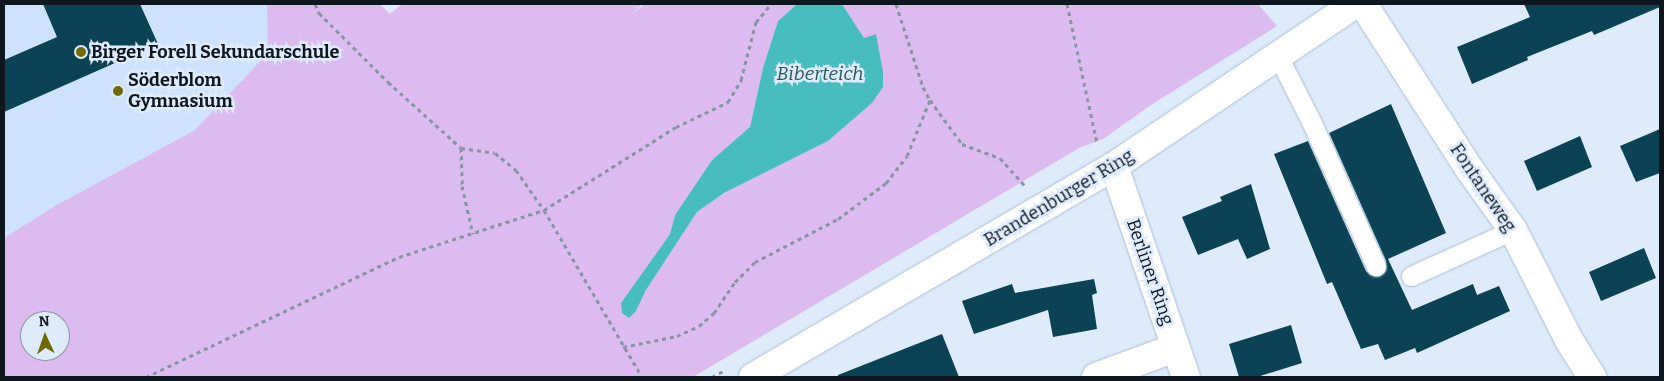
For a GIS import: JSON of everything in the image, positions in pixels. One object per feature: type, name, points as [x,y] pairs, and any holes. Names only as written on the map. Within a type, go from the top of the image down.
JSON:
[{"type":"street","name":"Brandenburger Ring","points":[[753,377],[1044,209],[1114,166],[1355,4]]},
{"type":"street","name":"Fontaneweg","points":[[1363,4],[1470,170],[1513,230],[1569,340],[1592,377]]},
{"type":"street","name":"Berliner Ring","points":[[1114,166],[1186,377]]},
{"type":"street","points":[[1096,377],[1176,348]]},
{"type":"lane","points":[[1278,56],[1312,124],[1376,266]]},
{"type":"lane","points":[[1411,276],[1513,230]]},
{"type":"path","points":[[315,4],[319,13],[382,75],[461,148],[495,153],[516,170],[544,210],[642,377]]},
{"type":"path","points":[[146,377],[398,257],[544,210],[676,128],[728,102],[741,80],[756,22],[771,4]]},
{"type":"path","points":[[896,4],[923,87],[930,100],[962,144],[1000,158],[1044,209]]},
{"type":"path","points":[[1067,4],[1095,142],[1114,166]]},
{"type":"path","points":[[623,346],[677,336],[699,326],[714,314],[735,282],[755,262],[838,219],[886,183],[907,156],[930,100]]},
{"type":"path","points":[[461,148],[462,186],[473,234]]},
{"type":"shaded area","name":"Söderblom Gymnasium","points":[[4,4],[267,4],[268,53],[195,130],[56,206],[4,238]]},
{"type":"shaded area","points":[[267,4],[380,4],[390,14],[402,4],[643,4],[627,18],[645,4],[797,4],[778,21],[763,68],[750,127],[712,160],[675,215],[670,234],[621,303],[636,311],[646,290],[697,212],[724,193],[828,141],[872,103],[876,34],[864,38],[842,4],[1258,4],[1277,26],[1154,103],[1103,139],[1079,148],[693,377],[4,377],[4,238],[55,206],[195,130],[268,53]]},
{"type":"water","name":"Biberteich","points":[[797,4],[842,4],[864,38],[876,34],[883,72],[883,87],[872,103],[828,141],[724,193],[697,212],[646,290],[636,311],[629,318],[622,313],[621,303],[670,234],[675,215],[712,160],[750,127],[763,68],[778,21]]},
{"type":"building","name":"Birger Forell Sekundarschule","points":[[43,4],[140,4],[158,44],[4,112],[4,60],[57,37]]},
{"type":"building","points":[[1524,4],[1660,4],[1660,7],[1594,35],[1592,31],[1527,57],[1528,60],[1472,84],[1457,47],[1530,17]]},
{"type":"building","points":[[1391,104],[1446,233],[1388,259],[1412,310],[1473,284],[1477,295],[1499,286],[1510,311],[1417,353],[1415,348],[1385,360],[1378,344],[1361,349],[1332,282],[1327,284],[1274,154],[1308,141],[1366,271],[1370,275],[1380,276],[1385,272],[1386,261],[1329,133]]},
{"type":"building","points":[[1660,129],[1660,173],[1636,182],[1620,146]]},
{"type":"building","points":[[1580,136],[1592,167],[1537,191],[1524,161]]},
{"type":"building","points":[[1251,184],[1270,249],[1247,259],[1238,239],[1198,255],[1182,217],[1222,201],[1220,197]]},
{"type":"building","points":[[1644,248],[1656,278],[1601,301],[1589,272]]},
{"type":"building","points":[[1094,279],[1097,293],[1092,295],[1097,329],[1053,337],[1048,310],[974,334],[962,301],[1012,284],[1015,293]]},
{"type":"building","points":[[1291,325],[1302,363],[1257,377],[1239,377],[1229,344]]},
{"type":"building","points":[[942,334],[959,377],[838,377],[838,375]]},
{"type":"place","name":"Birger Forell Sekundarschule","points":[[81,52]]},
{"type":"place","name":"Söderblom Gymnasium","points":[[118,91]]}]
